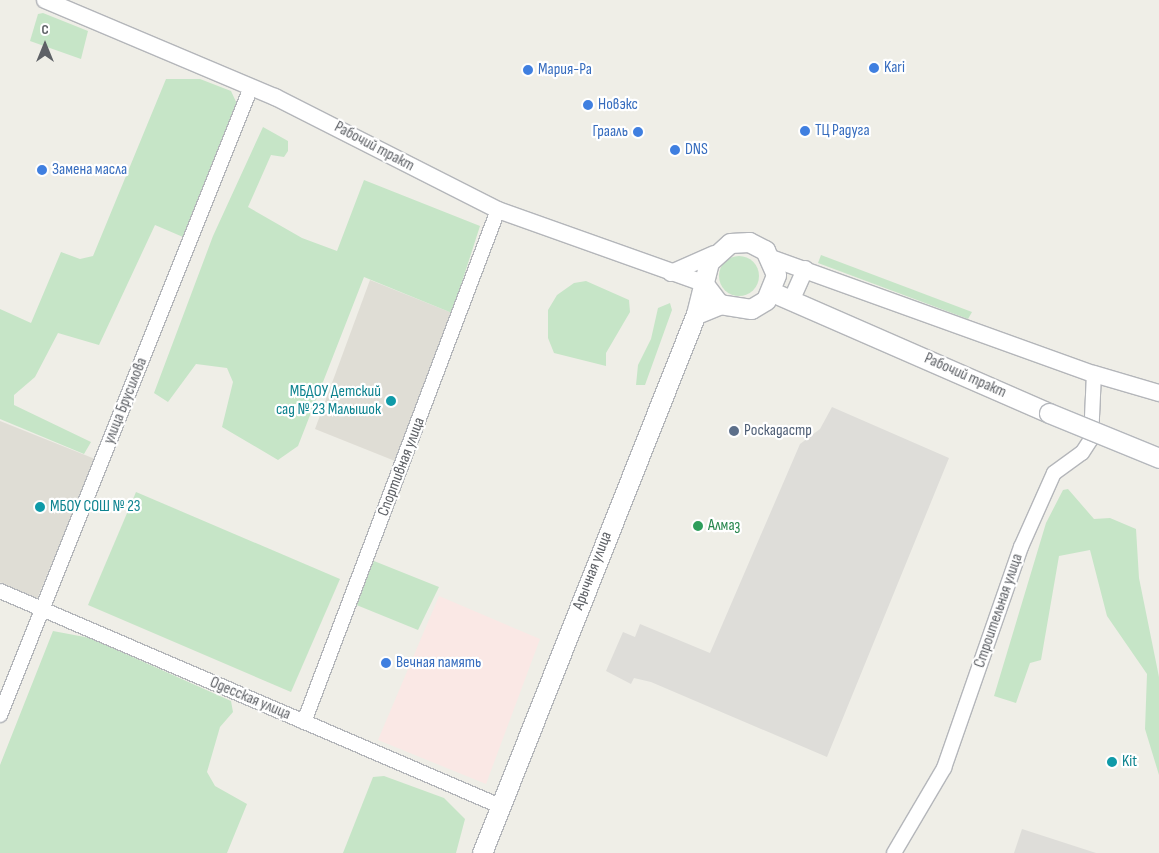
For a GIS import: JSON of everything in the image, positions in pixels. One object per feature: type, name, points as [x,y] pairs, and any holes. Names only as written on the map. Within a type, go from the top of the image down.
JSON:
[{"type":"main road","points":[[696,314],[721,304],[751,309],[773,288],[771,258],[749,242],[730,243],[714,254],[706,284]]},
{"type":"main road","name":"Арычная улица","points":[[482,853],[696,314],[706,284]]},
{"type":"main road","name":"Рабочий тракт","points":[[773,288],[791,300],[1049,413],[1159,458]]},
{"type":"street","name":"Рабочий тракт","points":[[45,0],[251,87],[498,210],[706,284]]},
{"type":"street","name":"улица Брусилова","points":[[0,716],[251,87]]},
{"type":"street","name":"Спортивная улица","points":[[304,722],[498,210]]},
{"type":"street","points":[[671,273],[714,254]]},
{"type":"street","points":[[771,258],[1094,374],[1159,393]]},
{"type":"street","points":[[773,288],[805,269]]},
{"type":"street","points":[[791,300],[805,269]]},
{"type":"street","points":[[706,284],[721,304]]},
{"type":"street","name":"Строительная улица","points":[[894,853],[944,768],[1021,547],[1054,473],[1082,453],[1091,439],[1094,374]]},
{"type":"street","name":"Одесская улица","points":[[0,591],[500,806]]},
{"type":"shaded area","points":[[370,280],[452,313],[395,461],[315,429]]},
{"type":"shaded area","points":[[832,407],[949,458],[827,757],[651,682],[634,678],[631,684],[606,671],[623,632],[635,637],[640,624],[710,653],[800,444],[820,429]]},
{"type":"shaded area","points":[[0,421],[95,459],[37,599],[0,582]]},
{"type":"shaded area","points":[[439,596],[540,639],[486,784],[378,740]]},
{"type":"shaded area","points":[[1022,829],[1096,853],[1014,853]]},
{"type":"green space","points":[[43,13],[88,31],[81,59],[30,41],[38,14]]},
{"type":"green space","points":[[166,79],[200,79],[231,91],[238,106],[190,229],[183,237],[155,225],[99,345],[58,333],[35,377],[14,395],[14,405],[91,442],[84,454],[0,419],[0,309],[31,323],[61,252],[80,259],[93,256]]},
{"type":"green space","points":[[263,127],[288,141],[288,151],[284,157],[271,155],[248,207],[302,238],[337,251],[364,180],[480,226],[452,313],[364,277],[298,446],[278,460],[222,427],[233,382],[227,368],[196,364],[168,402],[154,393],[213,236]]},
{"type":"green space","points":[[821,255],[972,312],[968,319],[818,263]]},
{"type":"green space","points":[[739,256],[753,262],[759,276],[753,290],[739,296],[725,290],[719,276],[725,262]]},
{"type":"green space","points":[[586,281],[629,300],[630,312],[606,353],[606,366],[554,353],[548,338],[548,310],[557,295],[574,283]]},
{"type":"green space","points":[[670,303],[672,310],[645,385],[636,385],[638,365],[651,339],[658,308]]},
{"type":"green space","points":[[1068,489],[1094,519],[1110,518],[1136,529],[1139,578],[1159,677],[1159,775],[1145,729],[1147,674],[1107,616],[1090,550],[1059,556],[1041,660],[1030,663],[1016,703],[994,696],[1046,523],[1063,490]]},
{"type":"green space","points":[[136,492],[340,579],[291,692],[88,605]]},
{"type":"green space","points":[[374,561],[439,587],[418,630],[354,604]]},
{"type":"green space","points":[[53,631],[90,638],[231,701],[233,712],[220,727],[207,772],[215,786],[247,804],[227,853],[0,853],[0,765]]},
{"type":"green space","points":[[384,776],[444,798],[465,819],[456,853],[343,853],[373,777]]},
{"type":"place","name":"Kari","points":[[874,68]]},
{"type":"place","name":"Мария-Ра","points":[[528,70]]},
{"type":"place","name":"Новэкс","points":[[588,105]]},
{"type":"place","name":"ТЦ Радуга","points":[[805,131]]},
{"type":"place","name":"Грааль","points":[[638,132]]},
{"type":"place","name":"DNS","points":[[675,150]]},
{"type":"place","name":"Замена масла","points":[[42,170]]},
{"type":"place","name":"МБДОУ Детский сад № 23 Малышок","points":[[391,401]]},
{"type":"place","name":"Роскадастр","points":[[734,431]]},
{"type":"place","name":"МБОУ СОШ № 23","points":[[40,507]]},
{"type":"place","name":"Алмаз","points":[[698,526]]},
{"type":"place","name":"Вечная память","points":[[386,663]]},
{"type":"place","name":"Kit","points":[[1112,762]]}]
